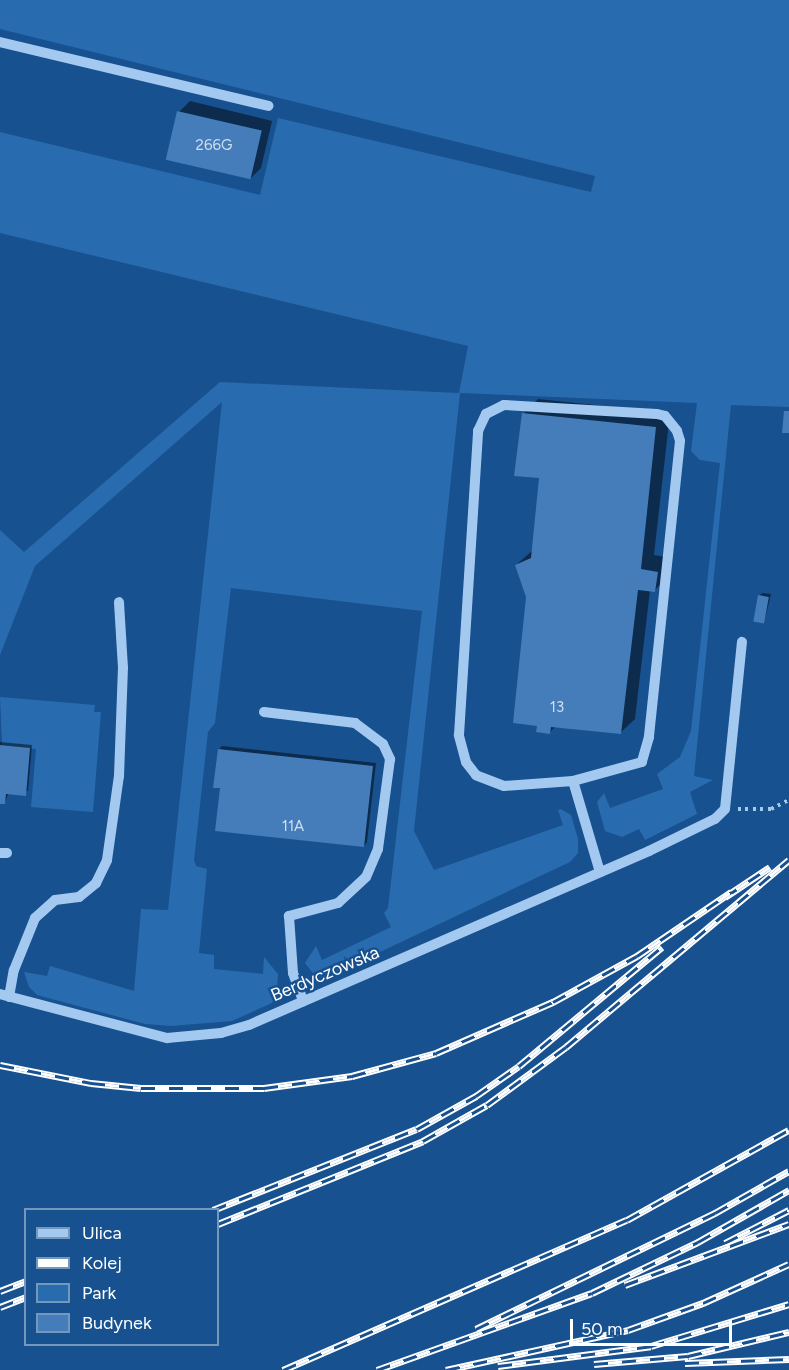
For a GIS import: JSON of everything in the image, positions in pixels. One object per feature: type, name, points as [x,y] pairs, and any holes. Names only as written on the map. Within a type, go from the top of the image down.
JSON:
[{"type":"street","points":[[0,42],[268,106]]},
{"type":"street","points":[[504,405],[657,414],[672,422],[680,441],[649,737],[642,762],[573,782],[491,784],[476,775],[466,762],[459,735],[478,431],[486,414],[504,405]]},
{"type":"street","points":[[4,996],[35,918],[55,900],[79,897],[96,883],[107,860],[119,776],[123,669],[119,602]]},
{"type":"street","points":[[725,808],[742,642]]},
{"type":"street","points":[[264,712],[355,723],[377,738],[390,759],[378,849],[366,877],[338,903],[289,916],[293,973],[303,1001]]},
{"type":"street","points":[[573,782],[600,873]]},
{"type":"street","name":"Berdyczowska","points":[[4,996],[167,1038],[220,1033],[303,1001],[600,873],[715,819],[725,808]]},
{"type":"path","points":[[725,808],[771,809],[789,800]]},
{"type":"green space","points":[[0,0],[789,0],[789,407],[731,405],[694,776],[713,780],[690,792],[697,814],[645,840],[639,829],[622,837],[605,831],[597,802],[604,793],[610,808],[663,789],[657,774],[680,757],[691,731],[720,463],[700,460],[691,451],[697,403],[460,393],[414,831],[434,870],[563,825],[558,810],[561,809],[571,815],[578,839],[578,853],[570,862],[325,978],[315,976],[305,963],[316,946],[322,960],[391,927],[384,913],[388,908],[422,611],[231,588],[215,723],[208,732],[194,860],[196,866],[207,869],[199,953],[214,955],[214,969],[263,974],[264,957],[278,974],[277,993],[272,1003],[232,1021],[171,1026],[145,1024],[37,995],[29,987],[24,972],[47,976],[50,966],[134,991],[141,909],[168,910],[222,402],[35,566],[0,655],[0,530],[24,552],[220,382],[459,393],[468,346],[0,233],[0,132],[260,195],[278,118],[591,192],[595,176],[0,29]]},
{"type":"green space","points":[[0,697],[95,705],[94,712],[101,712],[93,812],[31,807],[36,749],[2,745]]},
{"type":"building","points":[[177,111],[262,131],[251,179],[166,160]]},
{"type":"building","points":[[784,411],[789,411],[789,433],[782,433]]},
{"type":"building","points":[[522,413],[656,427],[641,569],[658,572],[655,592],[638,590],[621,734],[551,727],[550,734],[536,732],[537,726],[513,723],[526,597],[515,565],[531,558],[539,478],[514,476]]},
{"type":"building","points":[[758,595],[769,597],[764,623],[753,622]]},
{"type":"building","points":[[0,745],[30,748],[26,796],[6,794],[5,804],[0,804]]},
{"type":"building","points":[[218,749],[373,766],[364,847],[215,831],[220,788],[213,788]]},
{"type":"railway","points":[[219,1224],[423,1141],[487,1105],[566,1047],[789,860]]},
{"type":"railway","points":[[725,897],[770,867]]},
{"type":"railway","points":[[0,1065],[91,1083],[141,1088],[264,1088],[352,1076],[436,1053],[553,1002],[637,956],[731,892]]},
{"type":"railway","points":[[218,1208],[417,1129],[476,1096],[519,1066],[662,947]]},
{"type":"railway","points":[[283,1370],[627,1220],[789,1130]]},
{"type":"railway","points":[[476,1329],[715,1213],[789,1171]]},
{"type":"railway","points":[[377,1370],[592,1293],[698,1242],[789,1190]]},
{"type":"railway","points":[[725,1243],[789,1210]]},
{"type":"railway","points":[[625,1285],[789,1224]]},
{"type":"railway","points":[[446,1370],[628,1330],[703,1303],[789,1264]]},
{"type":"railway","points":[[0,1291],[24,1282]]},
{"type":"railway","points":[[0,1307],[24,1298]]},
{"type":"railway","points":[[498,1366],[651,1346],[789,1304]]},
{"type":"railway","points":[[594,1364],[688,1356],[789,1332]]},
{"type":"railway","points":[[685,1363],[789,1359]]}]
